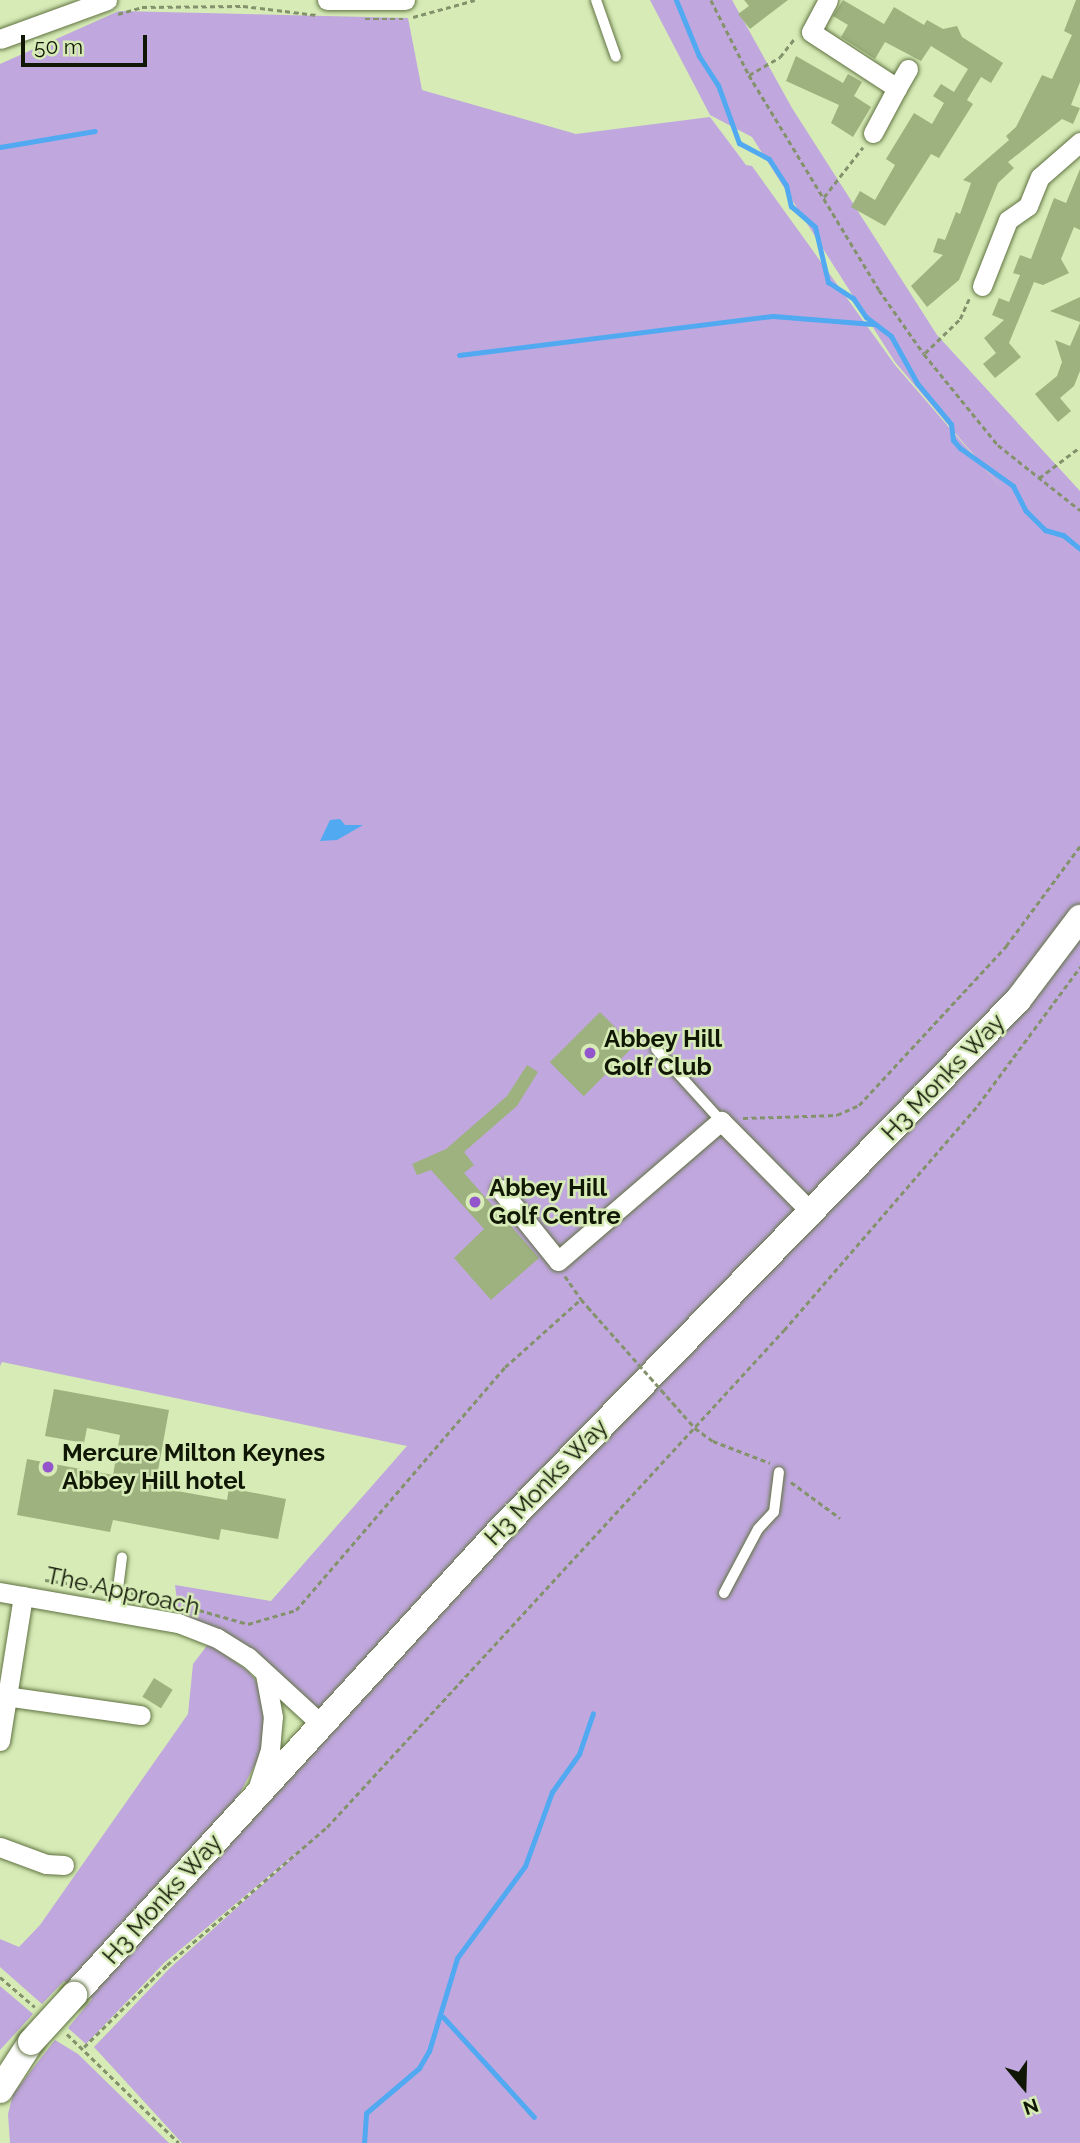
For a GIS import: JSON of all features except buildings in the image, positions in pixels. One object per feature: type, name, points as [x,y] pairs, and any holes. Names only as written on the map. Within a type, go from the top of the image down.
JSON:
[{"type":"street","points":[[322,8],[405,0]]},
{"type":"street","points":[[828,0],[811,32],[897,89]]},
{"type":"street","points":[[0,39],[112,7]]},
{"type":"street","points":[[873,133],[908,69]]},
{"type":"street","points":[[982,286],[1008,220],[1028,206],[1040,177],[1080,142]]},
{"type":"street","name":"H3 Monks Way","points":[[0,2090],[17,2054],[321,1724],[619,1405],[1018,1000],[1080,918]]},
{"type":"street","points":[[500,1189],[558,1261],[721,1121],[811,1212]]},
{"type":"street","name":"The Approach","points":[[0,1592],[178,1623],[217,1638],[265,1674],[321,1724]]},
{"type":"street","points":[[0,1741],[5,1696],[23,1596]]},
{"type":"street","points":[[254,1797],[270,1750],[273,1717],[265,1674]]},
{"type":"street","points":[[5,1696],[141,1715]]},
{"type":"street","points":[[0,1847],[46,1864],[64,1866]]},
{"type":"lane","points":[[596,0],[616,57]]},
{"type":"lane","points":[[656,1049],[721,1121]]},
{"type":"lane","points":[[724,1593],[758,1530],[774,1512],[779,1472]]},
{"type":"lane","points":[[115,1612],[122,1557]]},
{"type":"path","points":[[356,19],[394,22],[475,0]]},
{"type":"path","points":[[711,0],[750,75],[924,354],[998,445],[1080,510]]},
{"type":"path","points":[[112,7],[322,8]]},
{"type":"path","points":[[750,75],[780,57],[796,37],[811,32]]},
{"type":"path","points":[[824,197],[873,133]]},
{"type":"path","points":[[924,354],[960,319],[974,288],[982,286]]},
{"type":"path","points":[[1039,478],[1080,447]]},
{"type":"path","points":[[721,1121],[762,1115],[837,1115],[859,1105],[1006,946],[1080,846]]},
{"type":"path","points":[[84,2048],[167,1965],[327,1827],[695,1428],[978,1105],[1080,967]]},
{"type":"path","points":[[558,1261],[581,1299],[695,1428]]},
{"type":"path","points":[[197,1610],[248,1624],[296,1610],[505,1367],[581,1299]]},
{"type":"path","points":[[39,1579],[117,1590],[171,1602]]},
{"type":"path","points":[[0,1977],[37,2009]]},
{"type":"path","points":[[65,2032],[179,2143]]},
{"type":"shaded area","points":[[650,0],[732,0],[792,108],[937,335],[1080,491],[1080,2143],[182,2143],[94,2047],[169,1969],[305,1846],[164,1963],[86,2044],[68,2028],[92,1999],[88,1994],[321,1724],[179,1614],[175,1585],[271,1601],[407,1446],[2,1362],[0,1366],[0,64],[119,11],[408,18],[422,90],[576,134],[710,117],[746,165],[752,166],[895,365],[1006,493],[895,362],[752,137],[710,115]]},
{"type":"shaded area","points":[[209,1643],[248,1671],[260,1686],[267,1717],[263,1750],[234,1804],[71,1985],[64,1981],[42,2004],[0,1967],[0,1939],[19,1947],[40,1925],[188,1714],[193,1664]]},
{"type":"shaded area","points":[[0,1986],[33,2014],[0,2050]]},
{"type":"shaded area","points":[[55,2040],[78,2054],[169,2143],[10,2143],[8,2114],[13,2094]]},
{"type":"water","points":[[340,819],[345,825],[363,825],[337,840],[320,841],[330,820]]},
{"type":"waterway","points":[[676,0],[699,56],[718,85],[739,143],[769,159],[786,185],[791,206],[815,227],[828,282],[853,298],[866,317],[891,336],[917,383],[951,424],[953,440],[960,448],[1013,486],[1026,511],[1045,530],[1063,535],[1080,549]]},
{"type":"waterway","points":[[0,147],[95,131]]},
{"type":"waterway","points":[[459,355],[773,316],[873,324]]},
{"type":"waterway","points":[[364,2143],[366,2113],[419,2068],[429,2051],[457,1958],[525,1866],[552,1792],[579,1754],[593,1713]]},
{"type":"waterway","points":[[443,2017],[534,2117]]},
{"type":"place","name":"Abbey Hill Golf Club","points":[[590,1053]]},
{"type":"place","name":"Abbey Hill Golf Centre","points":[[475,1202]]},
{"type":"place","name":"Mercure Milton Keynes Abbey Hill hotel","points":[[48,1467]]}]
